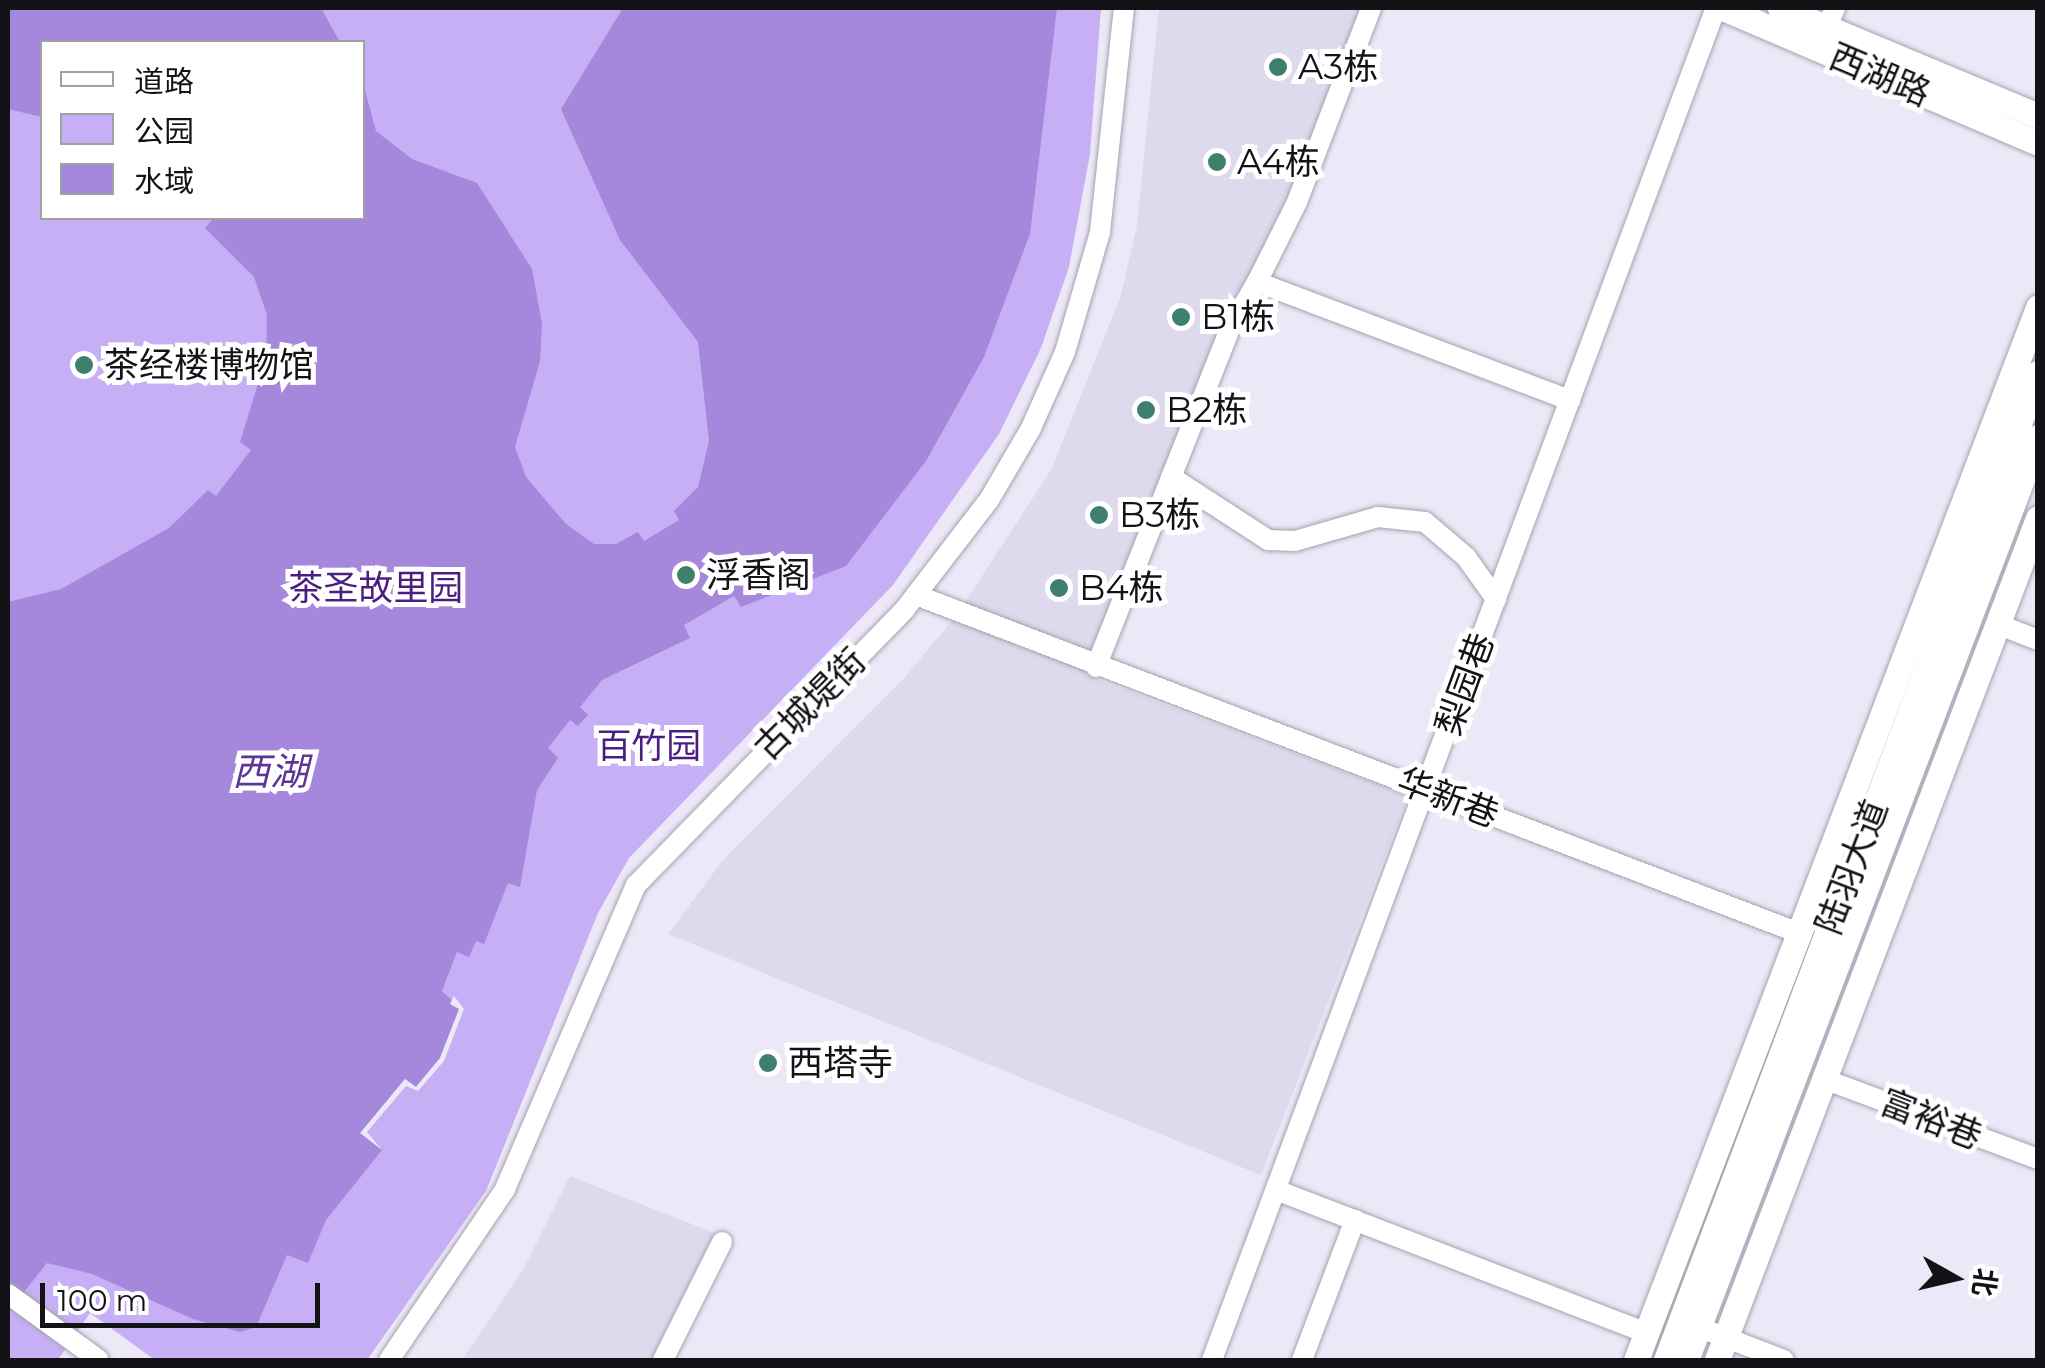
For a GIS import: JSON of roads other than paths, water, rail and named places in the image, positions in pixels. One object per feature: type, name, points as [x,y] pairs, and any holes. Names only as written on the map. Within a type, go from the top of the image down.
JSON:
[{"type":"main road","name":"西湖路","points":[[1720,8],[2038,143]]},
{"type":"main road","name":"西湖路","points":[[1780,8],[1831,17],[2038,116]]},
{"type":"main road","points":[[1636,1360],[2038,307]]},
{"type":"main road","name":"陆羽大道","points":[[1666,1360],[2038,373]]},
{"type":"main road","name":"陆羽大道","points":[[1686,1360],[2038,438]]},
{"type":"main road","points":[[1721,1349],[2038,518]]},
{"type":"street","name":"古城堤街","points":[[389,1360],[506,1189],[636,885],[916,595],[1004,477],[1065,352],[1108,189],[1124,8]]},
{"type":"street","points":[[1096,667],[1230,328],[1297,202],[1372,8]]},
{"type":"street","name":"梨园巷","points":[[1212,1360],[1720,8]]},
{"type":"street","points":[[1257,282],[1570,400]]},
{"type":"street","points":[[1171,477],[1268,540],[1295,542],[1378,517],[1425,522],[1466,557],[1496,599]]},
{"type":"street","name":"华新巷","points":[[916,595],[1799,934]]},
{"type":"street","points":[[1997,624],[2038,640]]},
{"type":"street","name":"富裕巷","points":[[1824,1079],[2038,1159]]},
{"type":"street","points":[[1276,1190],[1647,1333]]},
{"type":"street","points":[[1302,1360],[1355,1220]]},
{"type":"street","points":[[663,1360],[722,1242]]},
{"type":"street","points":[[8,1294],[99,1360]]},
{"type":"street","points":[[1699,1328],[1721,1349],[1784,1360]]},
{"type":"water","points":[[8,8],[321,8],[339,40],[40,40],[40,117],[8,109]]},
{"type":"water","name":"西湖","points":[[623,8],[1057,8],[1030,234],[984,357],[926,461],[846,566],[741,607],[734,596],[684,625],[690,638],[602,680],[580,707],[588,715],[578,726],[570,720],[548,748],[558,758],[537,790],[520,887],[508,883],[484,944],[476,941],[469,957],[457,952],[442,991],[460,1008],[440,1058],[416,1087],[405,1079],[361,1133],[382,1150],[326,1220],[308,1263],[287,1255],[256,1327],[240,1332],[193,1319],[92,1274],[47,1263],[8,1312],[8,602],[61,589],[169,528],[208,490],[216,496],[251,450],[240,442],[266,358],[267,315],[254,277],[205,228],[212,220],[365,220],[365,90],[376,131],[412,159],[477,183],[532,269],[542,324],[540,361],[515,447],[526,477],[566,524],[594,544],[616,544],[638,532],[644,541],[679,520],[674,511],[698,487],[709,441],[698,342],[620,240],[561,109]]},
{"type":"place","name":"A3栋","points":[[1278,67]]},
{"type":"place","name":"A4栋","points":[[1217,162]]},
{"type":"place","name":"B1栋","points":[[1181,317]]},
{"type":"place","name":"茶经楼博物馆","points":[[84,365]]},
{"type":"place","name":"B2栋","points":[[1146,410]]},
{"type":"place","name":"B3栋","points":[[1099,515]]},
{"type":"place","name":"浮香阁","points":[[686,575]]},
{"type":"place","name":"B4栋","points":[[1059,588]]},
{"type":"place","name":"西塔寺","points":[[768,1063]]},
{"type":"park label","name":"茶圣故里园","points":[[376,588]]},
{"type":"park label","name":"百竹园","points":[[649,746]]}]
